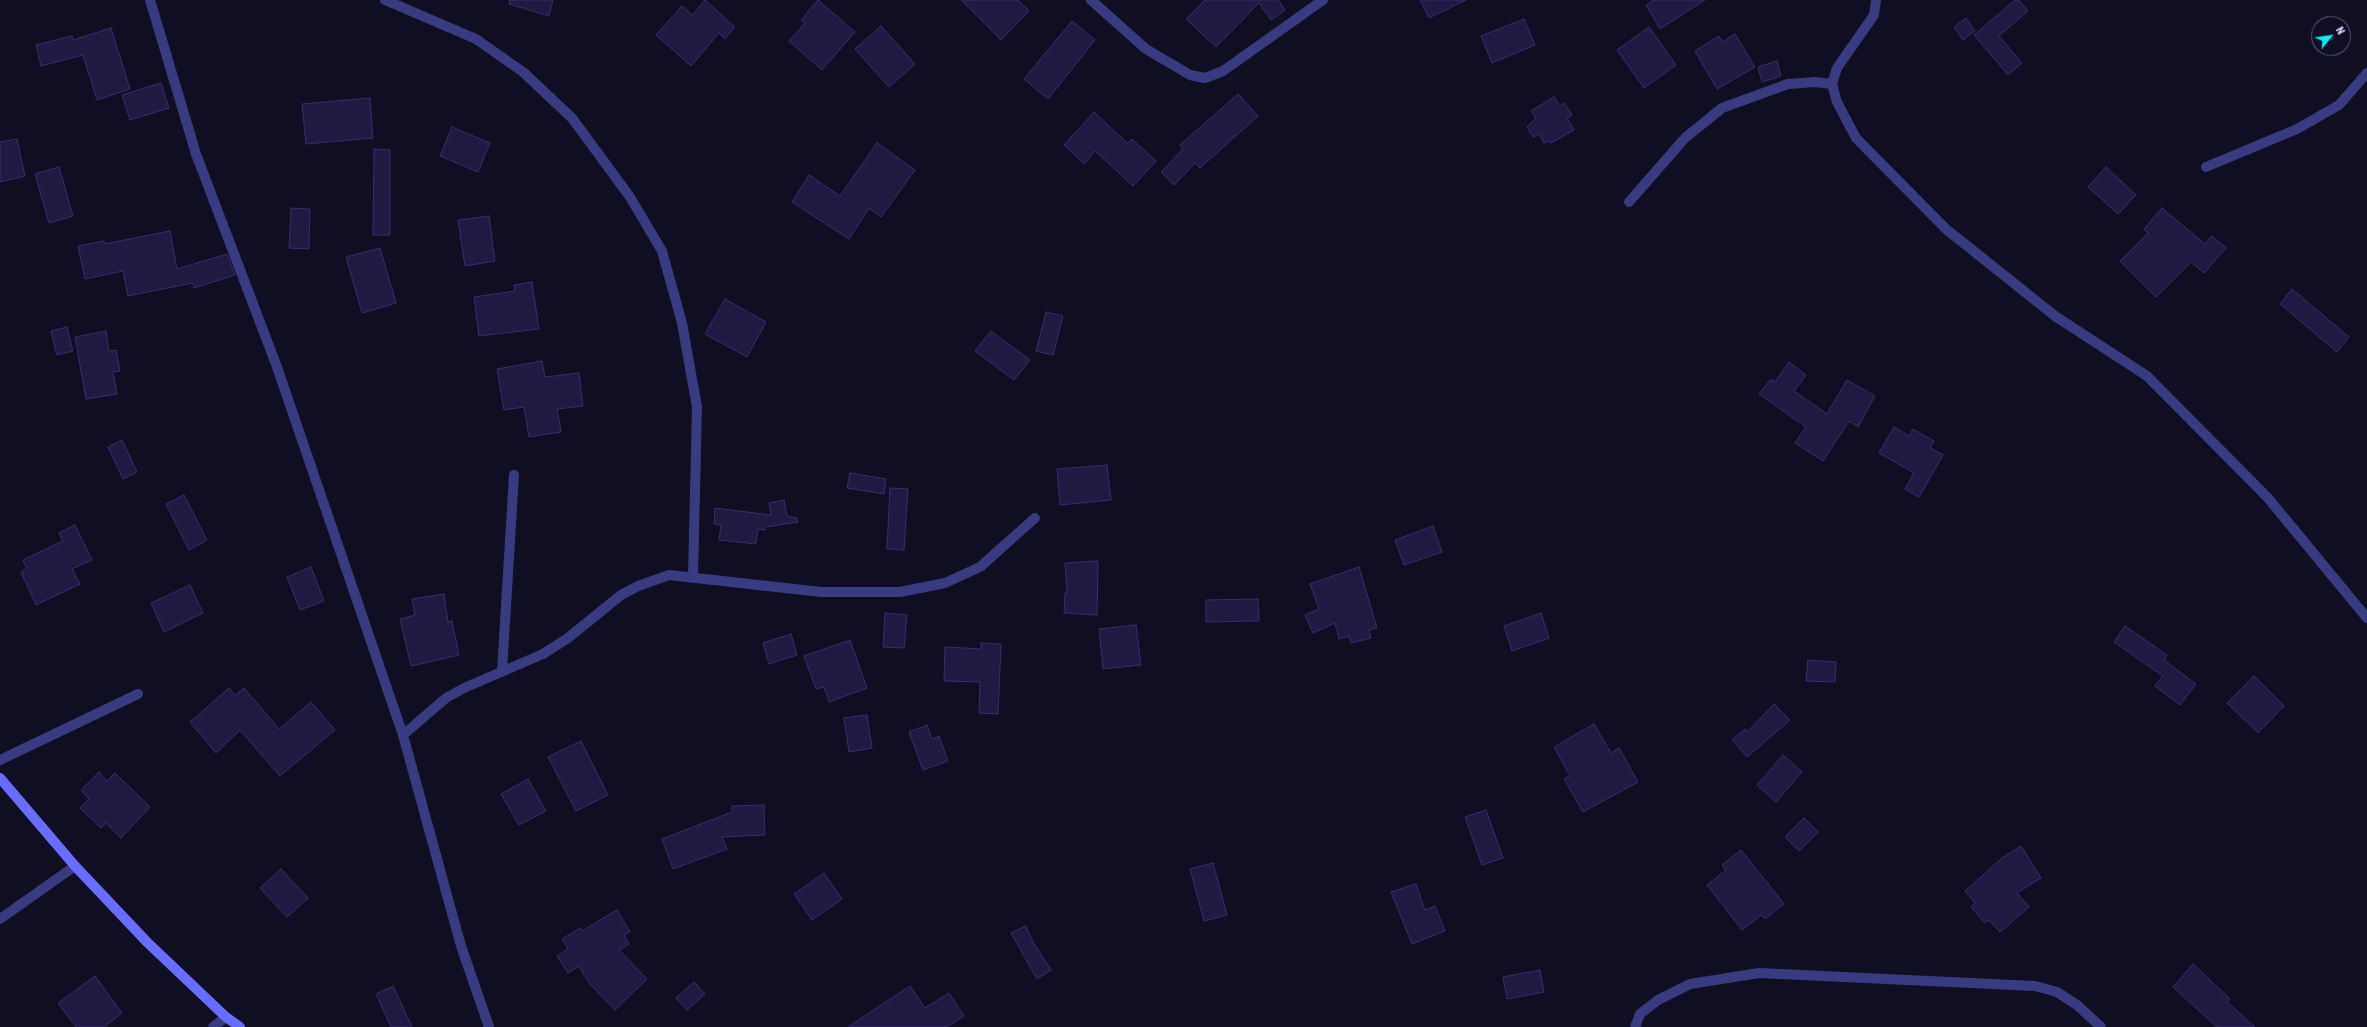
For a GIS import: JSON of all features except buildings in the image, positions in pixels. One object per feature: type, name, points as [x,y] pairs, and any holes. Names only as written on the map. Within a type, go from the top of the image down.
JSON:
[{"type":"street","points":[[150,0],[196,154],[277,367],[403,735],[461,946],[489,1027]]},
{"type":"street","points":[[385,0],[476,39],[523,72],[572,118],[630,197],[662,251],[682,323],[697,407],[693,576]]},
{"type":"street","points":[[1091,0],[1146,49],[1190,75],[1205,78],[1223,71],[1323,0]]},
{"type":"street","points":[[1876,0],[1874,15],[1837,68],[1832,84],[1837,102],[1856,138],[1946,229],[2055,316],[2147,376],[2268,498],[2367,618]]},
{"type":"street","points":[[2206,167],[2297,129],[2339,105],[2367,74]]},
{"type":"street","points":[[1629,202],[1685,138],[1722,108],[1788,84],[1815,82],[1832,84]]},
{"type":"street","points":[[502,672],[514,475]]},
{"type":"street","points":[[403,735],[446,698],[464,688],[543,654],[568,638],[621,595],[638,586],[669,575],[693,576],[821,592],[900,592],[945,583],[980,568],[1035,518]]},
{"type":"street","points":[[0,760],[138,694]]},
{"type":"street","points":[[0,778],[75,866],[146,941],[226,1017],[240,1027]]},
{"type":"street","points":[[0,919],[75,866]]},
{"type":"street","points":[[1635,1027],[1640,1014],[1658,1000],[1690,984],[1759,973],[2035,986],[2057,992],[2077,1005],[2101,1027]]},
{"type":"street","points":[[213,1027],[226,1017]]}]
